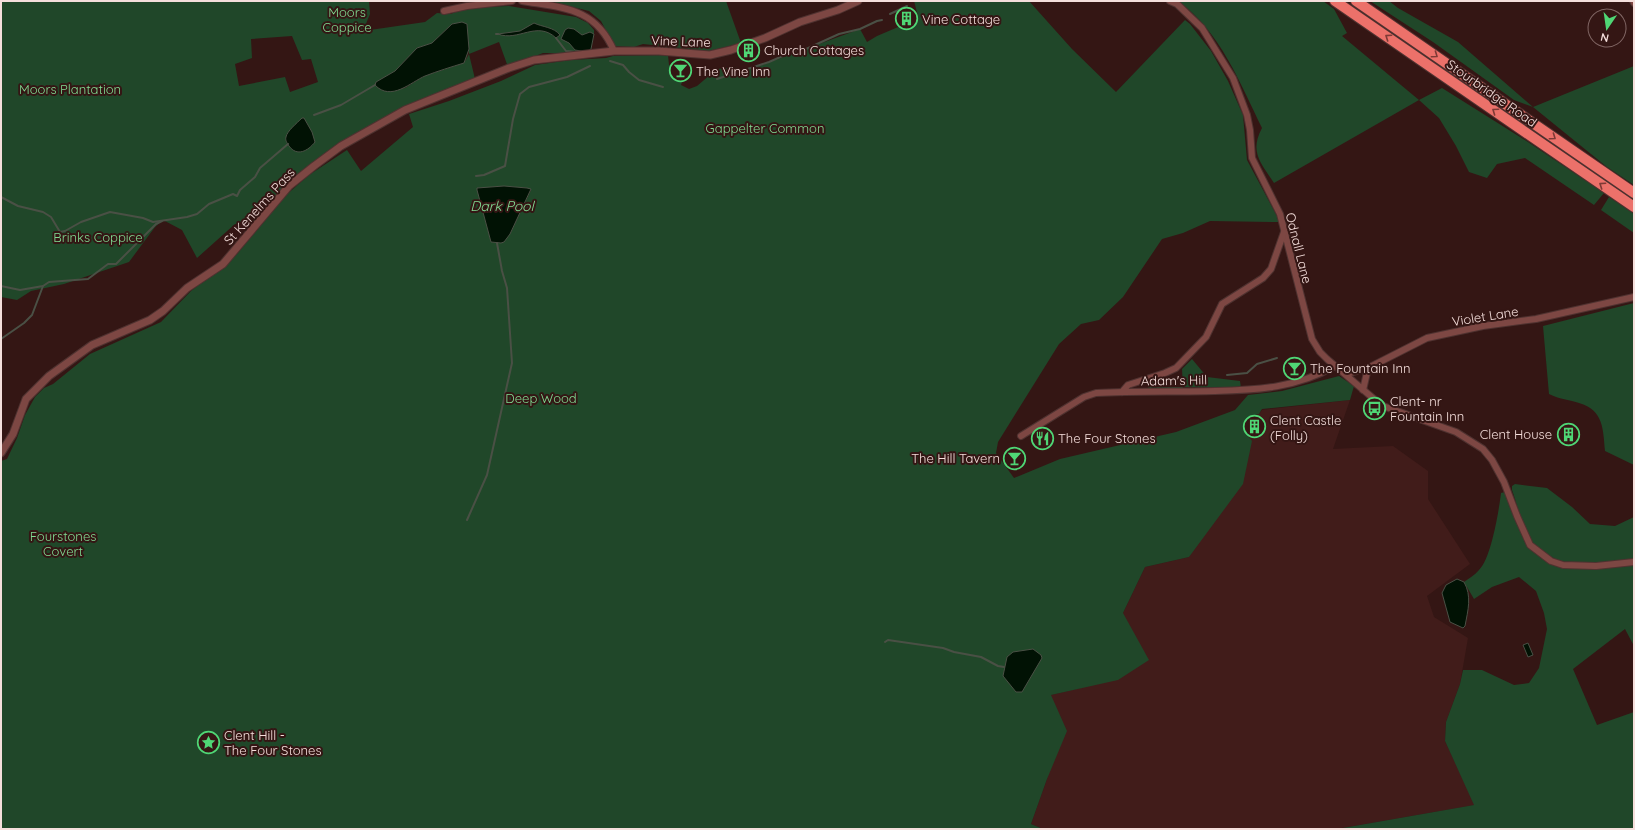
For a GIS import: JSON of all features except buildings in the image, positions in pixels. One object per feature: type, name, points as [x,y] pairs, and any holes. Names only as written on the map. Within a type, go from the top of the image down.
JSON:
[{"type":"highway","name":"Stourbridge Road","points":[[1335,1],[1634,207]]},
{"type":"highway","name":"Stourbridge Road","points":[[1356,1],[1634,193]]},
{"type":"street","points":[[444,11],[467,6],[512,1]]},
{"type":"street","points":[[522,1],[574,10],[587,16],[598,26],[614,51]]},
{"type":"street","name":"Vine Lane","points":[[614,51],[659,51],[710,56],[765,38],[800,22],[838,10],[858,1]]},
{"type":"street","name":"Odnall Lane","points":[[1170,1],[1177,4],[1202,28],[1233,78],[1247,115],[1250,130],[1252,158],[1280,214],[1312,340],[1320,352],[1383,406],[1456,432],[1483,449],[1492,460],[1504,482],[1530,545],[1551,561],[1563,565],[1596,566],[1634,562]]},
{"type":"street","name":"St Kenelms Pass","points":[[1,453],[13,434],[26,399],[48,376],[92,345],[150,320],[168,308],[187,288],[223,264],[289,186],[341,146],[405,110],[509,68],[534,60],[614,51]]},
{"type":"street","points":[[1122,392],[1128,385],[1176,368],[1206,337],[1222,304],[1263,278],[1272,269],[1284,232]]},
{"type":"street","name":"Violet Lane","points":[[1346,374],[1368,368],[1427,338],[1483,326],[1540,318],[1634,297]]},
{"type":"street","name":"Adam's Hill","points":[[1021,436],[1084,397],[1096,393],[1262,389],[1292,384],[1317,376],[1335,366]]},
{"type":"street","points":[[1363,390],[1368,368]]},
{"type":"street","points":[[1144,379],[1146,392]]},
{"type":"shaded area","points":[[1350,400],[1333,449],[1393,446],[1428,471],[1428,499],[1470,564],[1427,596],[1434,617],[1468,638],[1460,684],[1446,722],[1445,741],[1475,805],[1337,829],[1043,829],[1031,824],[1047,779],[1051,695],[1080,688],[1123,613],[1145,567],[1189,557],[1251,416],[1259,414],[1262,410]]},
{"type":"green space","points":[[1,1],[369,1],[370,14],[363,31],[425,22],[437,13],[451,14],[463,8],[509,6],[576,17],[588,23],[594,30],[590,53],[543,53],[508,67],[499,42],[469,54],[475,79],[349,138],[311,164],[263,209],[257,206],[253,213],[257,215],[251,225],[235,224],[197,258],[182,230],[163,220],[155,227],[129,262],[64,284],[31,291],[17,300],[1,297]],"holes":[[[452,24],[467,24],[469,54],[464,63],[424,76],[405,88],[389,91],[377,82],[395,71],[417,48],[432,43]],[[292,36],[302,60],[311,59],[318,82],[290,92],[285,77],[239,86],[235,64],[252,58],[251,39]]]},
{"type":"green space","points":[[548,1],[726,1],[741,43],[709,51],[643,44],[634,47],[614,46],[601,21],[589,11]]},
{"type":"green space","points":[[914,1],[1029,1],[1072,49],[1116,92],[1185,20],[1190,24],[1211,51],[1228,81],[1243,115],[1247,160],[1278,218],[1278,222],[1210,221],[1183,233],[1162,239],[1123,297],[1099,320],[1081,324],[1059,344],[998,442],[996,453],[1014,478],[1060,459],[1176,432],[1235,410],[1248,395],[1282,391],[1339,376],[1354,386],[1350,400],[1262,409],[1259,414],[1251,416],[1245,432],[1252,441],[1243,484],[1189,557],[1145,567],[1123,613],[1149,660],[1118,680],[1051,695],[1067,731],[1047,779],[1031,824],[1043,829],[1,829],[1,461],[7,459],[17,438],[25,415],[35,397],[44,388],[53,384],[90,354],[161,322],[191,291],[237,254],[285,196],[309,175],[347,150],[361,171],[413,127],[409,114],[449,101],[501,81],[535,65],[613,56],[668,55],[669,65],[676,65],[676,76],[684,76],[681,85],[689,89],[697,86],[717,69],[737,67],[740,73],[860,29],[867,42],[877,36],[917,19],[918,16]],"holes":[[[496,186],[527,188],[531,190],[510,234],[491,242],[481,203]]]},
{"type":"green space","points":[[1178,1],[1323,1],[1334,9],[1347,33],[1342,36],[1419,100],[1274,183],[1258,157],[1258,136],[1262,128],[1237,76],[1228,59],[1206,27],[1193,13]]},
{"type":"green space","points":[[1370,1],[1389,1],[1398,8],[1458,42],[1533,107],[1514,100],[1433,42]]},
{"type":"green space","points":[[1634,66],[1634,185],[1607,167],[1533,107]]},
{"type":"green space","points":[[1442,88],[1528,142],[1604,193],[1594,205],[1525,158],[1497,164],[1487,178],[1469,172],[1456,146],[1439,118],[1419,100]]},
{"type":"green space","points":[[1609,197],[1634,214],[1634,233],[1601,210]]},
{"type":"green space","points":[[1634,303],[1634,465],[1605,451],[1601,422],[1593,410],[1579,403],[1549,394],[1543,326]]},
{"type":"green space","points":[[1192,359],[1207,377],[1240,381],[1241,388],[1183,387],[1182,369]]},
{"type":"green space","points":[[1154,379],[1156,387],[1183,387],[1182,390],[1149,389],[1147,386],[1149,381]]},
{"type":"green space","points":[[1515,484],[1547,488],[1572,507],[1590,524],[1615,526],[1634,517],[1634,560],[1574,564],[1562,562],[1548,555],[1532,542],[1526,530],[1520,517],[1512,490],[1512,486]]},
{"type":"green space","points":[[1505,492],[1539,556],[1568,569],[1597,569],[1634,564],[1634,646],[1625,629],[1573,669],[1597,725],[1634,712],[1634,829],[1337,829],[1474,805],[1445,741],[1446,722],[1460,684],[1463,670],[1482,670],[1514,685],[1529,683],[1539,668],[1547,629],[1544,613],[1536,591],[1519,577],[1492,587],[1474,599],[1464,582],[1479,570],[1487,556],[1494,534],[1501,493]]},
{"type":"water","points":[[462,22],[467,24],[469,49],[464,63],[425,76],[401,89],[394,91],[388,92],[381,90],[375,85],[376,82],[395,71],[417,48],[432,43],[452,24]]},
{"type":"water","points":[[534,23],[551,29],[560,35],[556,38],[549,33],[542,31],[505,36],[498,34],[520,31]]},
{"type":"water","points":[[568,28],[574,29],[582,35],[590,32],[594,34],[591,49],[587,52],[575,50],[569,43],[561,39],[565,30]]},
{"type":"water","points":[[302,118],[304,118],[312,132],[315,142],[306,150],[299,152],[295,151],[289,146],[286,138],[290,130]]},
{"type":"water","name":"Dark Pool","points":[[504,186],[531,189],[510,234],[504,242],[491,242],[477,188]]},
{"type":"water","points":[[1457,579],[1464,582],[1469,598],[1465,626],[1463,628],[1450,622],[1442,593],[1446,585]]},
{"type":"water","points":[[1528,643],[1533,655],[1528,657],[1523,645]]},
{"type":"water","points":[[1033,649],[1041,655],[1042,658],[1022,692],[1016,692],[1003,676],[1007,657],[1013,652]]},
{"type":"waterway","points":[[890,14],[907,6]]},
{"type":"waterway","points":[[717,79],[769,62],[801,48],[806,49],[839,34],[860,29],[882,20]]},
{"type":"waterway","points":[[556,38],[566,51],[577,52]]},
{"type":"waterway","points":[[610,61],[623,65],[639,80],[663,87]]},
{"type":"waterway","points":[[476,176],[484,175],[505,166],[513,119],[520,94],[529,87],[567,77],[590,66]]},
{"type":"waterway","points":[[314,115],[341,105],[375,85]]},
{"type":"waterway","points":[[1,197],[18,206],[43,212],[51,217],[60,232],[65,231],[81,222],[110,212],[143,218],[153,222],[187,217],[197,214],[209,204],[233,194],[237,196],[240,190],[255,177],[260,168],[288,144]]},
{"type":"waterway","points":[[1,286],[20,290],[43,286],[49,282],[88,279],[108,264],[116,264],[156,224],[162,221]]},
{"type":"waterway","points":[[467,520],[487,475],[512,363],[507,288],[497,243]]},
{"type":"waterway","points":[[1,339],[24,323],[32,315],[43,286]]},
{"type":"waterway","points":[[1227,375],[1247,373],[1257,364],[1277,358]]},
{"type":"waterway","points":[[885,642],[888,640],[943,648],[954,652],[981,657],[998,666],[1004,667]]},
{"type":"place","name":"Vine Cottage","points":[[906,19]]},
{"type":"place","name":"Church Cottages","points":[[748,50]]},
{"type":"place","name":"The Vine Inn","points":[[680,71]]},
{"type":"place","name":"The Fountain Inn","points":[[1294,368]]},
{"type":"place","name":"Clent- nr Fountain Inn","points":[[1375,408]]},
{"type":"place","name":"Clent Castle (Folly)","points":[[1255,427]]},
{"type":"place","name":"Clent House","points":[[1568,434]]},
{"type":"place","name":"The Four Stones","points":[[1043,438]]},
{"type":"place","name":"The Hill Tavern","points":[[1015,458]]},
{"type":"place","name":"Clent Hill - The Four Stones","points":[[208,742]]},
{"type":"park label","name":"Moors Coppice","points":[[347,20]]},
{"type":"park label","name":"Moors Plantation","points":[[70,89]]},
{"type":"park label","name":"Gappelter Common","points":[[765,128]]},
{"type":"park label","name":"Brinks Coppice","points":[[98,237]]},
{"type":"park label","name":"Deep Wood","points":[[541,398]]},
{"type":"park label","name":"Fourstones Covert","points":[[63,544]]}]
